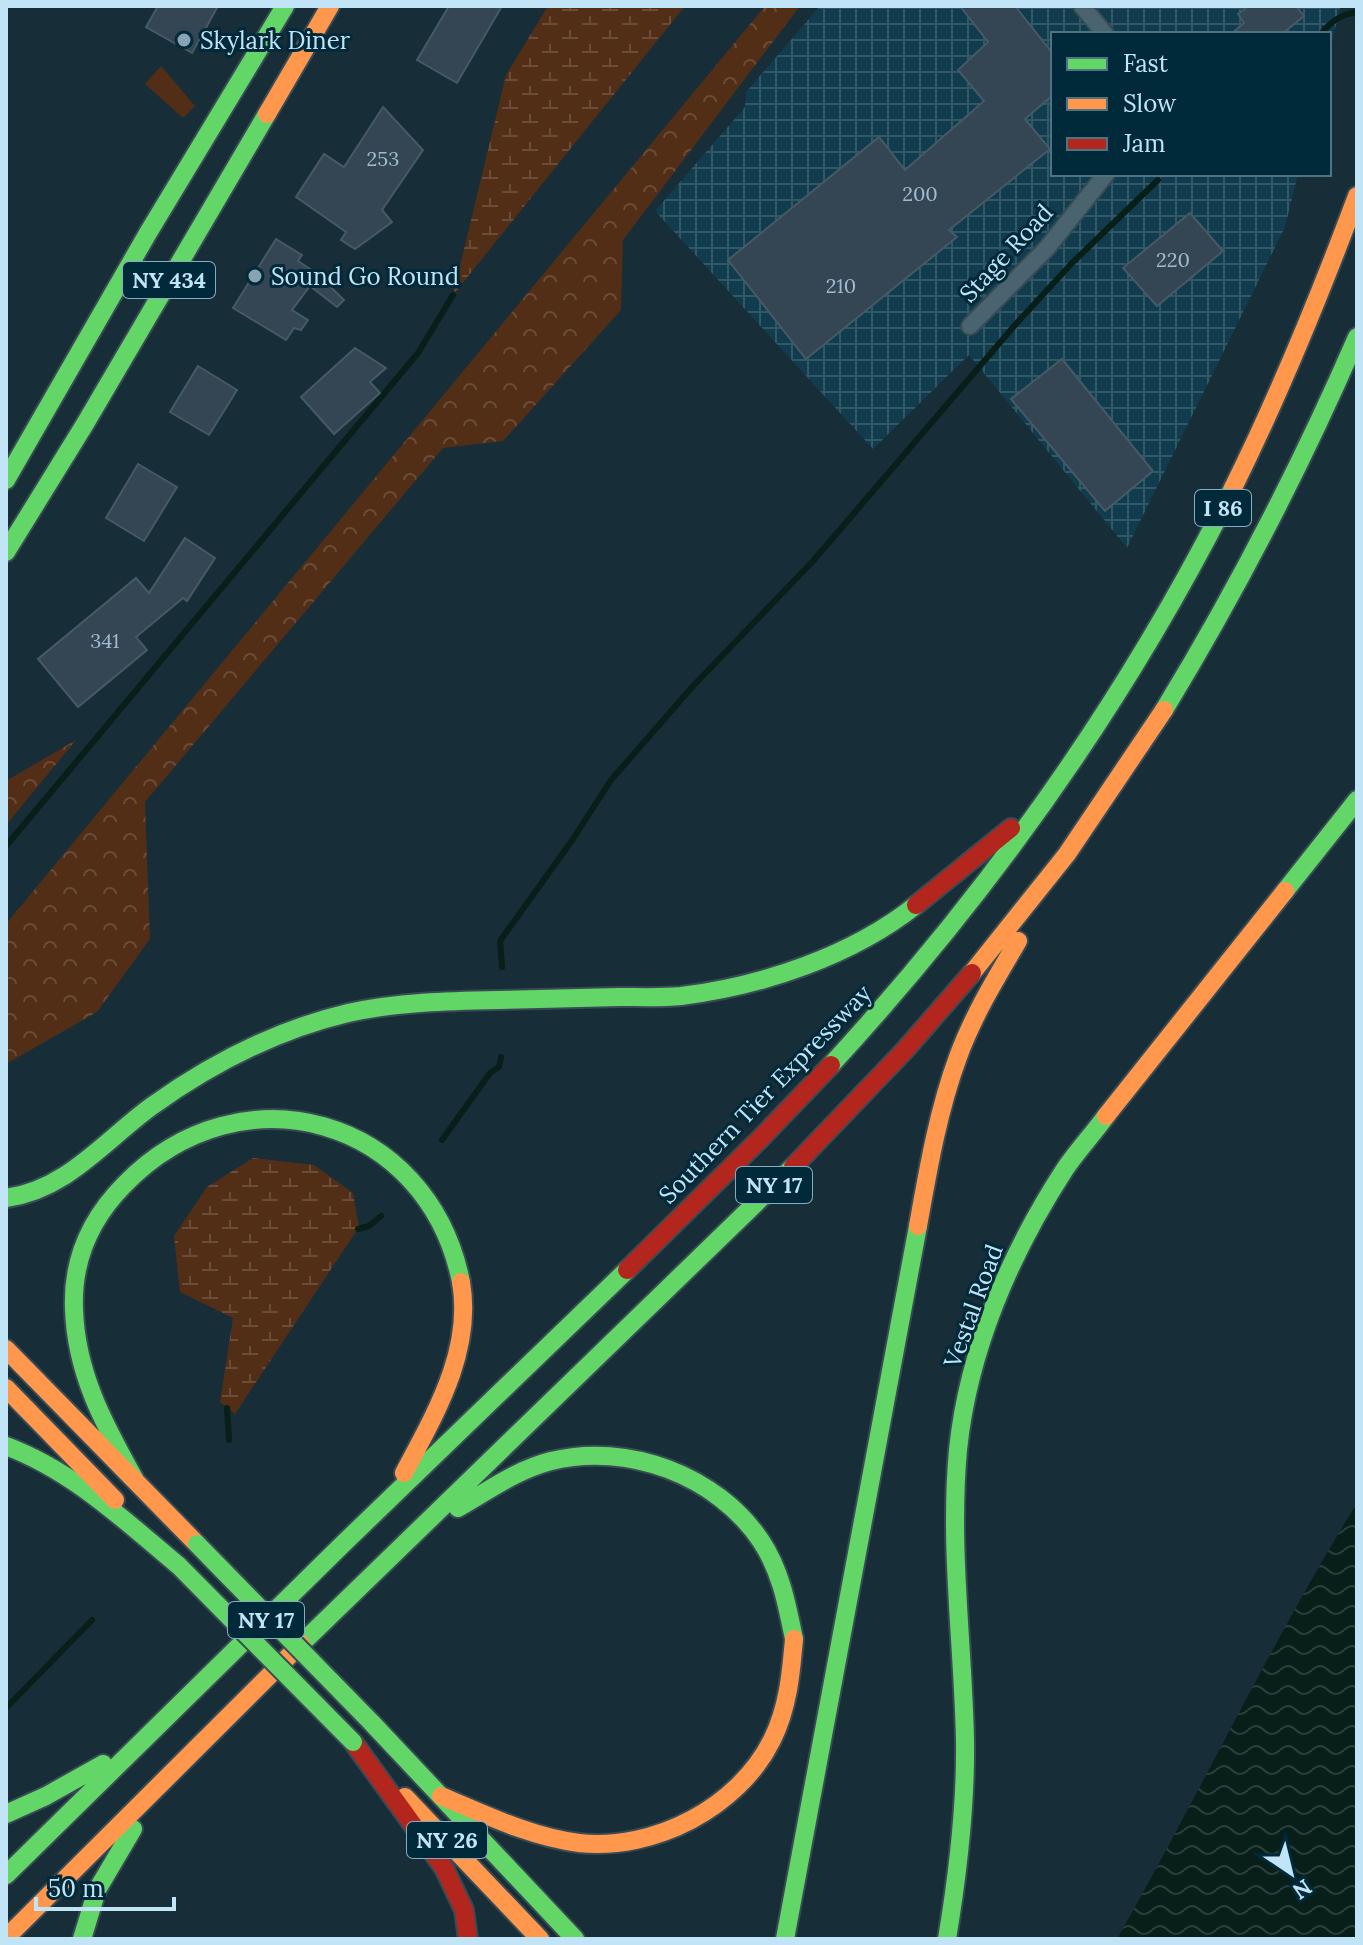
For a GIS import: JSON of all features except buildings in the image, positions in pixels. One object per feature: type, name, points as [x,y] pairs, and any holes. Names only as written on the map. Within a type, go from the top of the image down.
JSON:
[{"type":"main road","name":"NY 434","points":[[6,480],[148,233],[285,6]]},
{"type":"main road","name":"NY 434","points":[[6,552],[85,424],[330,6]]},
{"type":"main road","name":"Southern Tier Expressway","points":[[6,1875],[736,1162],[855,1038],[947,932],[1046,799],[1114,700],[1164,616],[1229,496],[1293,361],[1357,196]]},
{"type":"main road","name":"I 86","points":[[1092,817],[1206,641],[1261,541],[1323,417],[1357,337]]},
{"type":"main road","points":[[6,1198],[22,1196],[72,1173],[149,1108],[207,1068],[269,1038],[348,1013],[421,1002],[678,996],[726,989],[801,966],[857,942],[895,921],[1046,799]]},
{"type":"main road","name":"Vestal Road","points":[[947,1939],[961,1848],[965,1767],[954,1554],[955,1487],[964,1411],[985,1330],[1023,1238],[1067,1166],[1357,800]]},
{"type":"main road","points":[[785,1939],[934,1140],[958,1057],[989,989],[1092,817]]},
{"type":"main road","name":"NY 17","points":[[6,1938],[801,1158],[918,1036],[1015,921],[1092,817]]},
{"type":"main road","points":[[134,1478],[88,1390],[77,1344],[74,1288],[78,1261],[86,1238],[101,1210],[125,1179],[163,1147],[210,1127],[259,1117],[284,1117],[343,1131],[387,1157],[411,1179],[436,1213],[454,1251],[463,1298],[461,1347],[435,1415],[392,1496]]},
{"type":"main road","name":"NY 26","points":[[6,1349],[371,1722],[575,1939]]},
{"type":"main road","name":"NY 26","points":[[6,1388],[353,1742],[540,1939]]},
{"type":"main road","points":[[6,1446],[70,1478],[179,1566]]},
{"type":"main road","points":[[425,1526],[532,1467],[565,1458],[615,1456],[654,1463],[697,1481],[731,1504],[757,1533],[778,1573],[792,1618],[795,1650],[794,1678],[777,1732],[752,1772],[716,1807],[675,1830],[648,1839],[604,1845],[557,1840],[512,1826],[441,1796]]},
{"type":"main road","points":[[353,1742],[444,1868],[464,1910],[468,1939]]},
{"type":"main road","points":[[6,1814],[46,1796],[140,1743]]},
{"type":"main road","points":[[82,1939],[97,1890],[128,1835],[174,1773]]},
{"type":"street","points":[[1082,6],[1103,32]]},
{"type":"street","name":"Stage Road","points":[[970,326],[1047,248],[1104,176]]},
{"type":"shaded area","points":[[820,6],[1341,6],[1331,44],[1331,32],[1051,32],[1051,176],[1298,176],[1285,227],[1127,548],[969,355],[873,449],[655,211],[745,107],[746,92]]},
{"type":"green space","points":[[548,6],[685,6],[453,295],[506,75]]},
{"type":"green space","points":[[765,6],[800,6],[623,240],[621,310],[503,441],[443,448],[145,802],[150,939],[97,1012],[6,1064],[6,924]]},
{"type":"green space","points":[[161,66],[195,106],[183,118],[145,84]]},
{"type":"green space","points":[[76,740],[6,825],[6,781]]},
{"type":"green space","points":[[253,1158],[314,1165],[353,1193],[359,1227],[235,1414],[220,1402],[233,1318],[180,1292],[174,1236],[207,1187]]},
{"type":"water","points":[[1357,1503],[1357,1939],[1117,1939],[1294,1610]]},
{"type":"waterway","points":[[1323,32],[1337,19],[1357,12]]},
{"type":"waterway","points":[[502,967],[500,941],[611,780],[693,686],[814,560],[1015,325],[1072,263],[1158,180]]},
{"type":"waterway","points":[[6,846],[418,353],[453,295]]},
{"type":"waterway","points":[[442,1140],[490,1073],[499,1067],[501,1057]]},
{"type":"waterway","points":[[358,1229],[369,1226],[381,1216]]},
{"type":"waterway","points":[[227,1408],[229,1440]]},
{"type":"waterway","points":[[6,1708],[92,1620]]},
{"type":"traffic: fast","points":[[6,480],[148,233],[285,6]]},
{"type":"traffic: fast","points":[[6,552],[267,114]]},
{"type":"traffic: fast","points":[[1164,710],[1267,527],[1357,337]]},
{"type":"traffic: fast","points":[[831,1065],[946,931],[1052,790],[1148,642],[1233,488]]},
{"type":"traffic: fast","points":[[1285,891],[1357,800]]},
{"type":"traffic: fast","points":[[6,1198],[28,1193],[67,1174],[152,1106],[221,1062],[321,1020],[367,1009],[424,1003],[666,997],[712,991],[774,976],[835,954],[891,923],[916,905]]},
{"type":"traffic: fast","points":[[947,1939],[955,1889],[965,1765],[955,1523],[963,1413],[982,1339],[1010,1268],[1065,1169],[1106,1116]]},
{"type":"traffic: fast","points":[[134,1478],[102,1418],[86,1376],[76,1332],[74,1291],[80,1257],[102,1211],[125,1184],[171,1147],[222,1126],[274,1119],[324,1126],[371,1147],[411,1180],[442,1226],[461,1282]]},
{"type":"traffic: fast","points":[[301,1644],[793,1167]]},
{"type":"traffic: fast","points":[[785,1939],[918,1226]]},
{"type":"traffic: fast","points":[[6,1875],[627,1270]]},
{"type":"traffic: fast","points":[[6,1446],[76,1483],[179,1566]]},
{"type":"traffic: fast","points":[[458,1508],[514,1475],[551,1461],[580,1456],[610,1456],[668,1469],[720,1498],[761,1541],[778,1576],[794,1639]]},
{"type":"traffic: fast","points":[[197,1544],[371,1722]]},
{"type":"traffic: fast","points":[[179,1566],[353,1742]]},
{"type":"traffic: fast","points":[[371,1722],[575,1939]]},
{"type":"traffic: fast","points":[[6,1814],[103,1764]]},
{"type":"traffic: fast","points":[[82,1939],[97,1890],[133,1829]]},
{"type":"traffic: slow","points":[[267,114],[330,6]]},
{"type":"traffic: slow","points":[[1233,488],[1299,344],[1357,196]]},
{"type":"traffic: slow","points":[[972,973],[1067,854],[1164,710]]},
{"type":"traffic: slow","points":[[1106,1116],[1285,891]]},
{"type":"traffic: slow","points":[[918,1226],[939,1119],[958,1057],[978,1012],[1018,941]]},
{"type":"traffic: slow","points":[[404,1473],[449,1381],[462,1333],[461,1282]]},
{"type":"traffic: slow","points":[[6,1349],[197,1544]]},
{"type":"traffic: slow","points":[[6,1388],[115,1500]]},
{"type":"traffic: slow","points":[[441,1796],[526,1831],[579,1843],[607,1844],[636,1840],[691,1820],[716,1805],[738,1786],[772,1740],[785,1703],[794,1639]]},
{"type":"traffic: slow","points":[[6,1938],[301,1644]]},
{"type":"traffic: slow","points":[[405,1797],[540,1939]]},
{"type":"traffic: jam","points":[[916,905],[1011,828]]},
{"type":"traffic: jam","points":[[793,1167],[905,1050],[972,973]]},
{"type":"traffic: jam","points":[[627,1270],[831,1065]]},
{"type":"traffic: jam","points":[[353,1742],[444,1868],[464,1910],[468,1939]]},
{"type":"place","name":"Skylark Diner","points":[[184,40]]},
{"type":"place","name":"Sound Go Round","points":[[255,276]]}]
